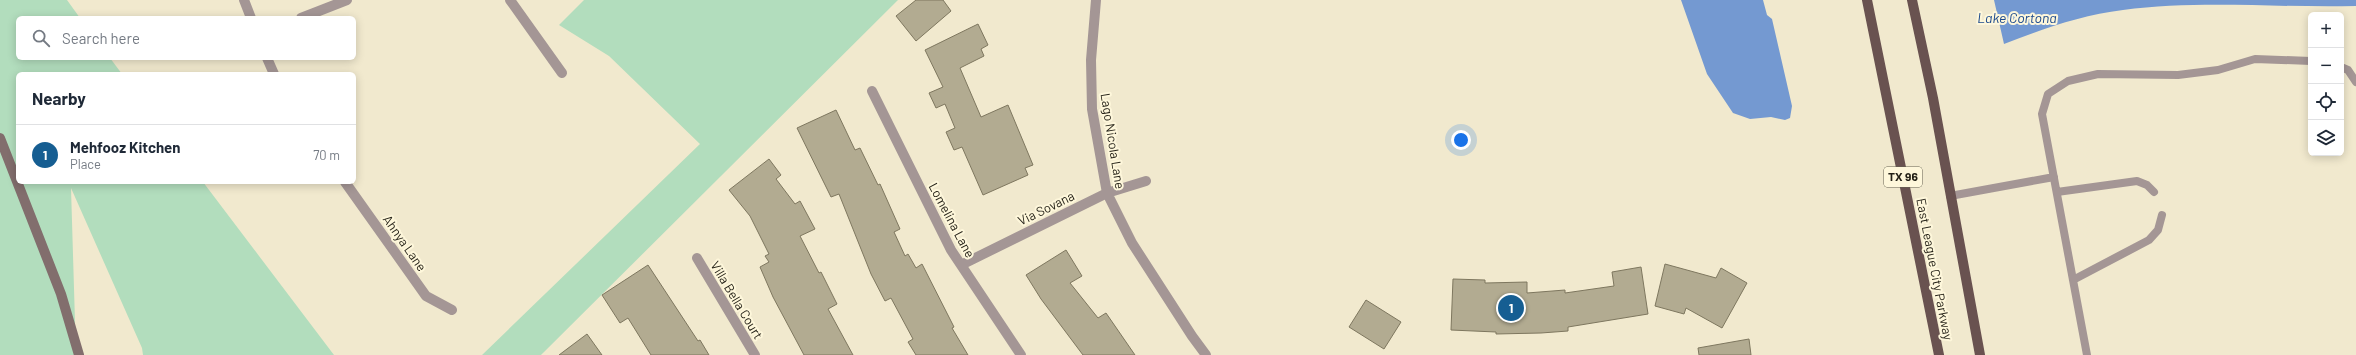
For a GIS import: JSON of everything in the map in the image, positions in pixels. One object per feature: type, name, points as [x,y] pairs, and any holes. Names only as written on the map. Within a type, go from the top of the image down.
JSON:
[{"type":"main road","name":"East League City Parkway","points":[[1867,0],[1939,355]]},
{"type":"main road","points":[[1912,0],[1933,98],[1980,355]]},
{"type":"main road","points":[[0,138],[16,179]]},
{"type":"main road","points":[[18,184],[61,294],[79,355]]},
{"type":"street","points":[[244,0],[250,16]]},
{"type":"street","points":[[306,16],[347,0]]},
{"type":"street","points":[[510,0],[562,73]]},
{"type":"street","name":"Lago Nicola Lane","points":[[1096,0],[1091,60],[1092,109],[1107,193],[1132,243],[1192,336],[1206,355]]},
{"type":"street","points":[[268,60],[273,72]]},
{"type":"street","name":"Lomelina Lane","points":[[872,91],[951,250],[1021,355]]},
{"type":"street","name":"Via Sovana","points":[[961,265],[1107,193],[1146,181]]},
{"type":"street","name":"Ahnya Lane","points":[[346,184],[426,296],[452,310]]},
{"type":"street","name":"Villa Bella Court","points":[[697,258],[754,355]]},
{"type":"lane","points":[[2087,355],[2042,114],[2048,94],[2068,81],[2098,74],[2178,75],[2218,70],[2255,59],[2308,60]]},
{"type":"lane","points":[[2344,68],[2348,70],[2356,82]]},
{"type":"lane","points":[[1950,196],[2054,177]]},
{"type":"lane","points":[[2057,192],[2137,181],[2147,185],[2154,192]]},
{"type":"lane","points":[[2073,280],[2149,240],[2158,230],[2162,215]]},
{"type":"green space","points":[[0,0],[67,0],[79,16],[16,16],[16,60],[112,60],[120,72],[16,72],[16,184],[205,184],[334,355],[143,355],[142,348],[71,188],[76,355],[0,355]]},
{"type":"green space","points":[[584,0],[898,0],[541,355],[482,355],[700,144],[609,56],[559,25]]},
{"type":"water","points":[[1681,0],[1763,0],[1767,15],[1772,19],[1792,106],[1790,118],[1785,120],[1771,117],[1750,119],[1733,113],[1707,74]]},
{"type":"water","name":"Lake Cortona","points":[[1994,0],[2356,0],[2356,6],[2180,5],[2123,10],[2077,19],[2004,44]]},
{"type":"building","points":[[916,0],[943,0],[951,11],[916,41],[896,16]]},
{"type":"building","points":[[978,24],[988,45],[981,49],[984,56],[960,68],[981,117],[1008,105],[1033,165],[1025,168],[1028,175],[983,195],[962,147],[954,150],[946,132],[955,128],[945,104],[936,108],[929,93],[943,87],[925,50]]},
{"type":"building","points":[[836,110],[855,150],[860,148],[878,185],[880,184],[900,229],[894,232],[905,256],[908,254],[916,268],[922,264],[954,327],[952,328],[968,355],[916,355],[908,342],[913,339],[891,298],[885,301],[871,274],[839,194],[831,197],[797,128]]},
{"type":"building","points":[[769,159],[781,175],[776,179],[795,204],[800,201],[815,229],[800,236],[819,273],[821,272],[837,304],[828,309],[853,355],[804,355],[773,297],[760,267],[769,262],[765,256],[769,254],[750,216],[729,190]]},
{"type":"building","points":[[1066,250],[1082,276],[1070,283],[1098,318],[1106,313],[1135,355],[1083,355],[1041,299],[1026,275]]},
{"type":"building","points":[[1665,264],[1716,278],[1721,268],[1747,283],[1722,328],[1686,308],[1684,314],[1655,306]]},
{"type":"building","points":[[648,265],[698,341],[700,340],[709,355],[651,355],[628,318],[620,323],[602,295]]},
{"type":"building","points":[[1641,267],[1648,314],[1568,327],[1568,331],[1496,334],[1496,332],[1451,330],[1453,279],[1485,280],[1485,283],[1527,282],[1527,293],[1565,290],[1565,293],[1614,286],[1612,272]]},
{"type":"building","points":[[1366,300],[1401,322],[1384,349],[1349,327]]},
{"type":"building","points":[[587,334],[602,355],[559,355]]},
{"type":"building","points":[[1749,339],[1751,355],[1699,355],[1698,348]]},
{"type":"place","name":"Mehfooz Kitchen","points":[[1511,308]]}]
